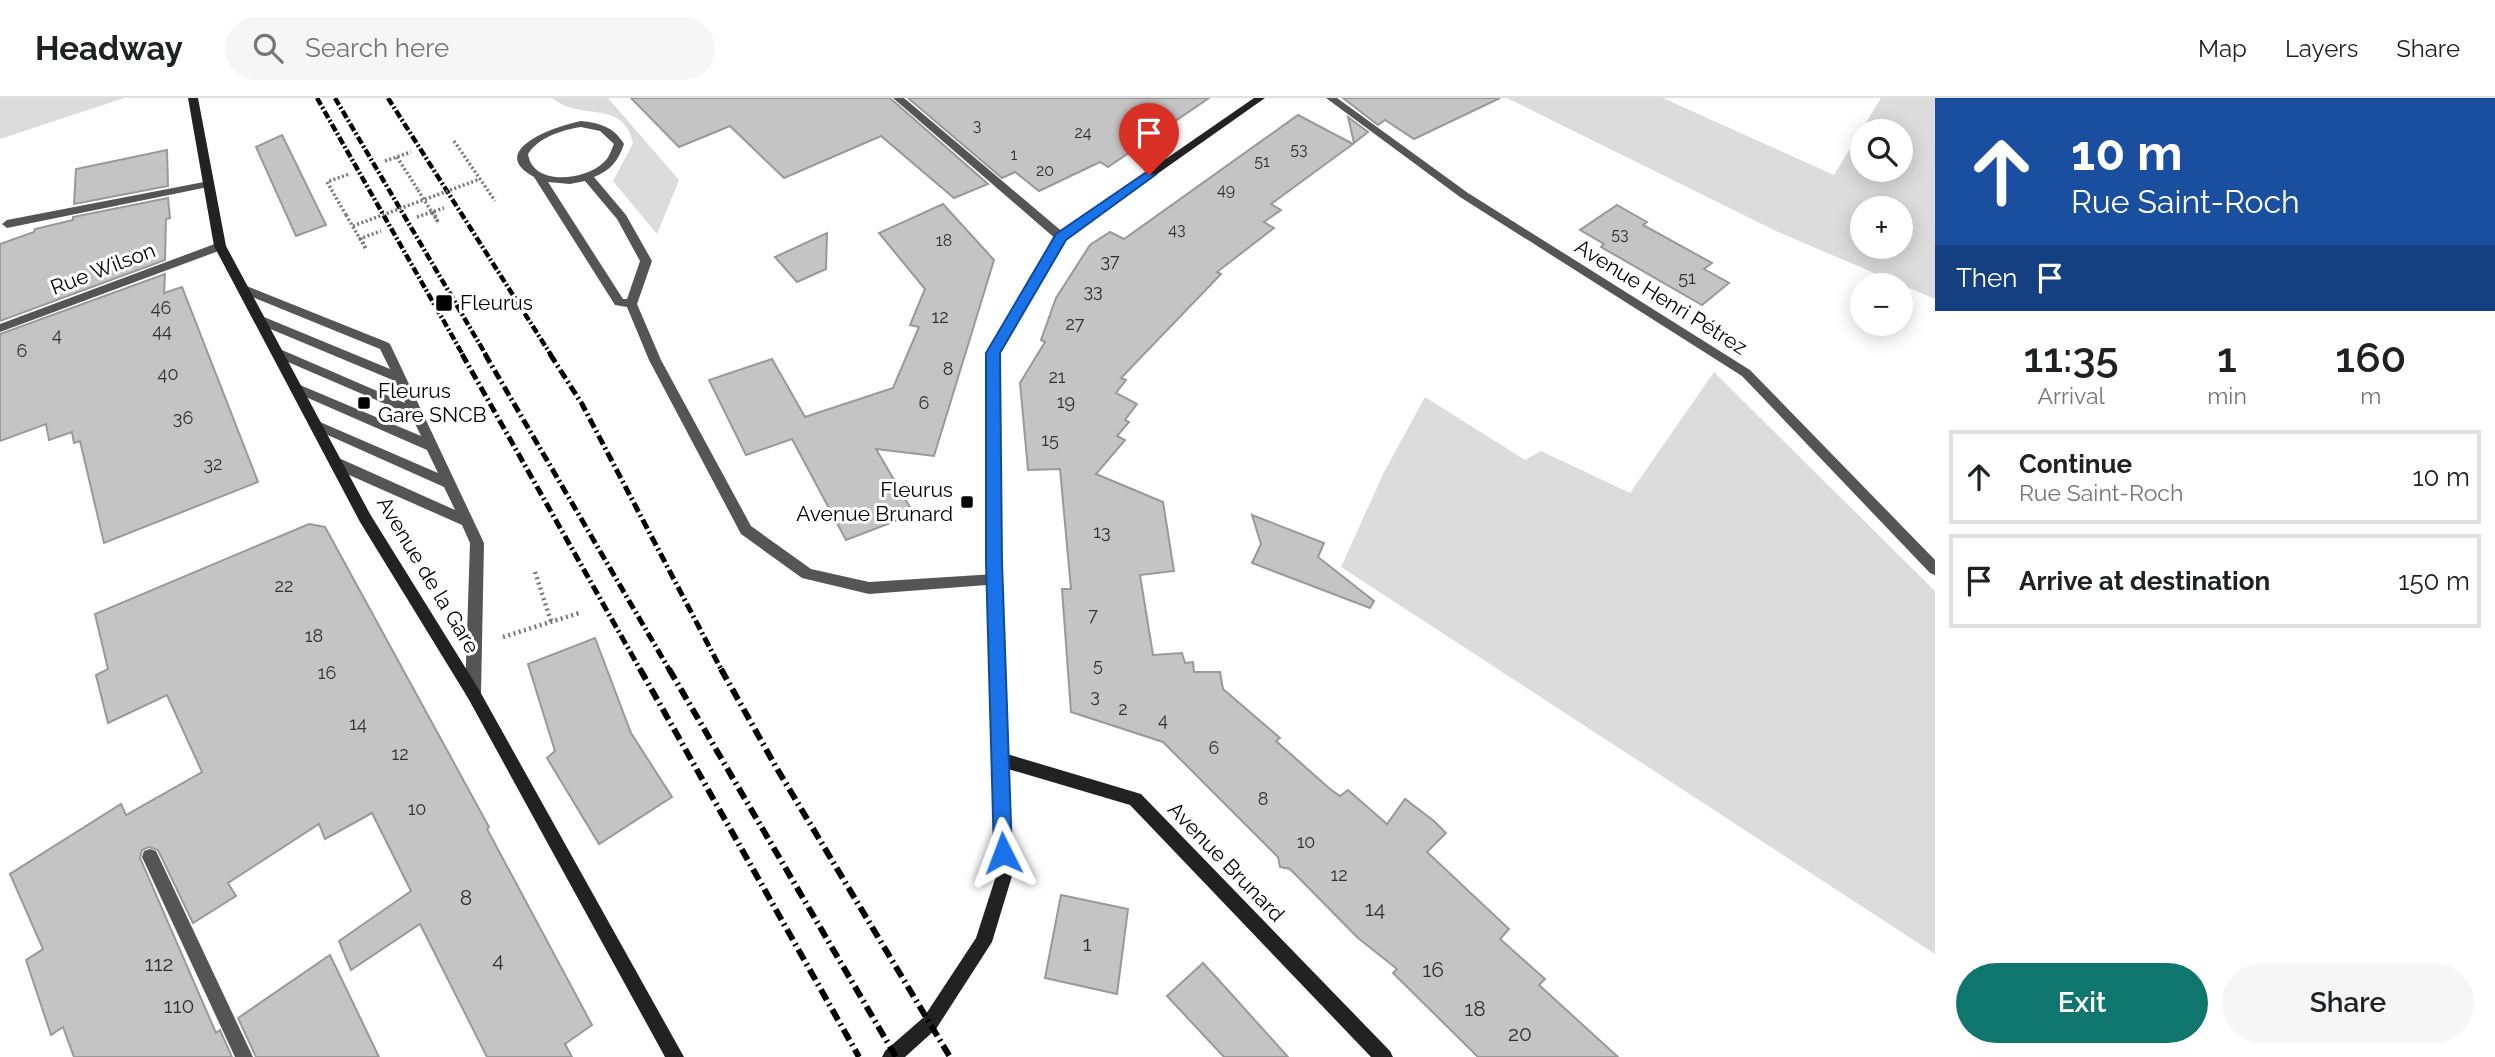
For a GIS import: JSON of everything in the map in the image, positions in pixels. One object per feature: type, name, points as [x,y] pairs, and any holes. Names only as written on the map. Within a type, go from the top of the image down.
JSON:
[{"type":"street","name":"Avenue de la Gare","points":[[193,98],[220,246],[365,518],[473,693],[675,1057]]},
{"type":"street","points":[[898,98],[1061,237]]},
{"type":"street","points":[[891,1057],[930,1023],[983,942],[1004,876],[995,580],[993,353],[1061,237],[1260,98]]},
{"type":"street","name":"Avenue Henri Pétrez","points":[[1331,98],[1464,195],[1746,373],[1935,569]]},
{"type":"street","points":[[539,176],[556,180],[587,176],[612,162],[619,144],[607,129],[581,124],[551,130],[529,145],[525,163],[539,176],[619,302],[631,304]]},
{"type":"street","points":[[587,176],[622,217],[646,261],[631,304],[655,360],[746,530],[807,574],[869,588],[995,580]]},
{"type":"street","points":[[7,224],[209,184]]},
{"type":"street","name":"Rue Wilson","points":[[0,328],[220,246]]},
{"type":"street","points":[[244,289],[385,346],[477,543],[473,693]]},
{"type":"street","points":[[260,320],[400,378]]},
{"type":"street","points":[[278,354],[415,412]]},
{"type":"street","points":[[296,388],[431,446]]},
{"type":"street","points":[[316,425],[448,483]]},
{"type":"street","points":[[336,463],[467,522]]},
{"type":"street","name":"Avenue Brunard","points":[[999,758],[1135,799],[1384,1057]]},
{"type":"street","points":[[150,857],[244,1057]]},
{"type":"path","points":[[454,141],[495,201]]},
{"type":"path","points":[[385,161],[411,152]]},
{"type":"path","points":[[397,157],[438,222],[433,211]]},
{"type":"path","points":[[349,174],[327,182],[353,226],[366,249],[360,239],[381,231]]},
{"type":"path","points":[[353,226],[480,179]]},
{"type":"path","points":[[417,218],[444,208]]},
{"type":"path","points":[[536,572],[551,621]]},
{"type":"path","points":[[474,646],[579,613]]},
{"type":"shaded area","points":[[0,98],[124,98],[0,139]]},
{"type":"shaded area","points":[[552,98],[608,98],[679,180],[657,234],[613,181],[633,143],[628,129],[620,120],[610,115],[575,109]]},
{"type":"shaded area","points":[[1507,98],[1663,98],[1834,175],[1850,149],[1850,182],[1913,182],[1913,119],[1868,119],[1881,98],[1935,98],[1935,299],[1913,290],[1913,273],[1874,273],[1778,232]]},
{"type":"shaded area","points":[[1714,372],[1935,591],[1935,954],[1341,567],[1384,472],[1425,397],[1525,460],[1541,451],[1630,493]]},
{"type":"building","points":[[631,98],[890,98],[988,184],[954,198],[881,136],[784,178],[730,126],[679,147]]},
{"type":"building","points":[[908,98],[1209,98],[1108,167],[1100,162],[1039,191],[1015,172],[1002,178]]},
{"type":"building","points":[[1343,98],[1500,98],[1414,139],[1385,120],[1378,125]]},
{"type":"building","points":[[1298,115],[1353,144],[1271,204],[1281,210],[1264,222],[1274,228],[1217,272],[1221,274],[1121,378],[1126,380],[1116,393],[1137,404],[1125,420],[1129,422],[1117,436],[1125,440],[1096,474],[1163,502],[1174,571],[1140,575],[1153,655],[1182,653],[1185,663],[1193,662],[1194,672],[1220,672],[1223,689],[1280,738],[1276,741],[1330,789],[1340,796],[1348,790],[1387,824],[1405,799],[1434,821],[1446,833],[1427,852],[1509,929],[1500,939],[1545,979],[1539,985],[1618,1057],[1478,1057],[1393,973],[1397,969],[1358,938],[1290,869],[1280,867],[1278,857],[1163,742],[1071,712],[1062,589],[1071,589],[1060,469],[1028,470],[1020,383],[1045,342],[1041,340],[1056,298],[1090,245],[1110,232],[1124,239]]},
{"type":"building","points":[[1348,117],[1368,132],[1354,143]]},
{"type":"building","points":[[282,135],[326,225],[296,236],[256,147]]},
{"type":"building","points":[[167,150],[168,186],[74,204],[76,169]]},
{"type":"building","points":[[168,198],[170,218],[166,219],[165,260],[0,321],[0,244],[34,232],[35,229],[73,220],[73,217]]},
{"type":"building","points":[[943,204],[994,260],[934,456],[876,449],[914,514],[846,540],[792,439],[746,455],[709,380],[772,359],[805,417],[893,388],[919,327],[910,325],[925,289],[879,233]]},
{"type":"building","points":[[1617,205],[1647,222],[1643,225],[1712,263],[1704,269],[1729,283],[1702,305],[1601,247],[1604,244],[1580,230]]},
{"type":"building","points":[[827,233],[826,269],[797,282],[775,257]]},
{"type":"building","points":[[165,274],[164,293],[182,287],[258,482],[104,543],[80,441],[74,443],[72,432],[49,440],[46,424],[0,441],[0,334]]},
{"type":"building","points":[[1252,515],[1324,543],[1318,557],[1374,601],[1370,608],[1252,563],[1261,544]]},
{"type":"building","points":[[309,524],[325,527],[489,827],[487,829],[592,1025],[565,1044],[572,1057],[487,1057],[420,924],[351,970],[339,941],[411,891],[372,813],[325,839],[319,824],[228,883],[236,896],[193,923],[158,850],[149,847],[142,850],[140,858],[216,1033],[220,1030],[232,1057],[74,1057],[63,1027],[51,1035],[26,960],[43,949],[10,874],[121,804],[126,815],[202,772],[167,695],[108,723],[96,675],[108,669],[95,614]]},
{"type":"building","points":[[595,638],[631,733],[672,797],[599,844],[547,758],[555,751],[528,664]]},
{"type":"building","points":[[1061,895],[1128,909],[1117,994],[1045,978]]},
{"type":"building","points":[[330,955],[379,1057],[256,1057],[238,1018]]},
{"type":"building","points":[[1203,963],[1288,1057],[1224,1057],[1167,996]]},
{"type":"railway","points":[[317,98],[463,355]]},
{"type":"railway","points":[[335,98],[486,355]]},
{"type":"railway","points":[[388,98],[551,355]]},
{"type":"railway","points":[[462,354],[641,671]]},
{"type":"railway","points":[[485,354],[670,671]]},
{"type":"railway","points":[[550,354],[582,404],[722,671]]},
{"type":"railway","points":[[640,669],[859,1057]]},
{"type":"railway","points":[[669,669],[896,1057]]},
{"type":"railway","points":[[721,669],[776,767],[950,1057]]},
{"type":"place","name":"Fleurus","points":[[444,303]]},
{"type":"place","name":"Fleurus Gare SNCB","points":[[364,403]]},
{"type":"place","name":"Fleurus Avenue Brunard","points":[[967,502]]},
{"type":"route","points":[[1003,853],[994,562],[993,353],[1061,237],[1149,175]]}]
